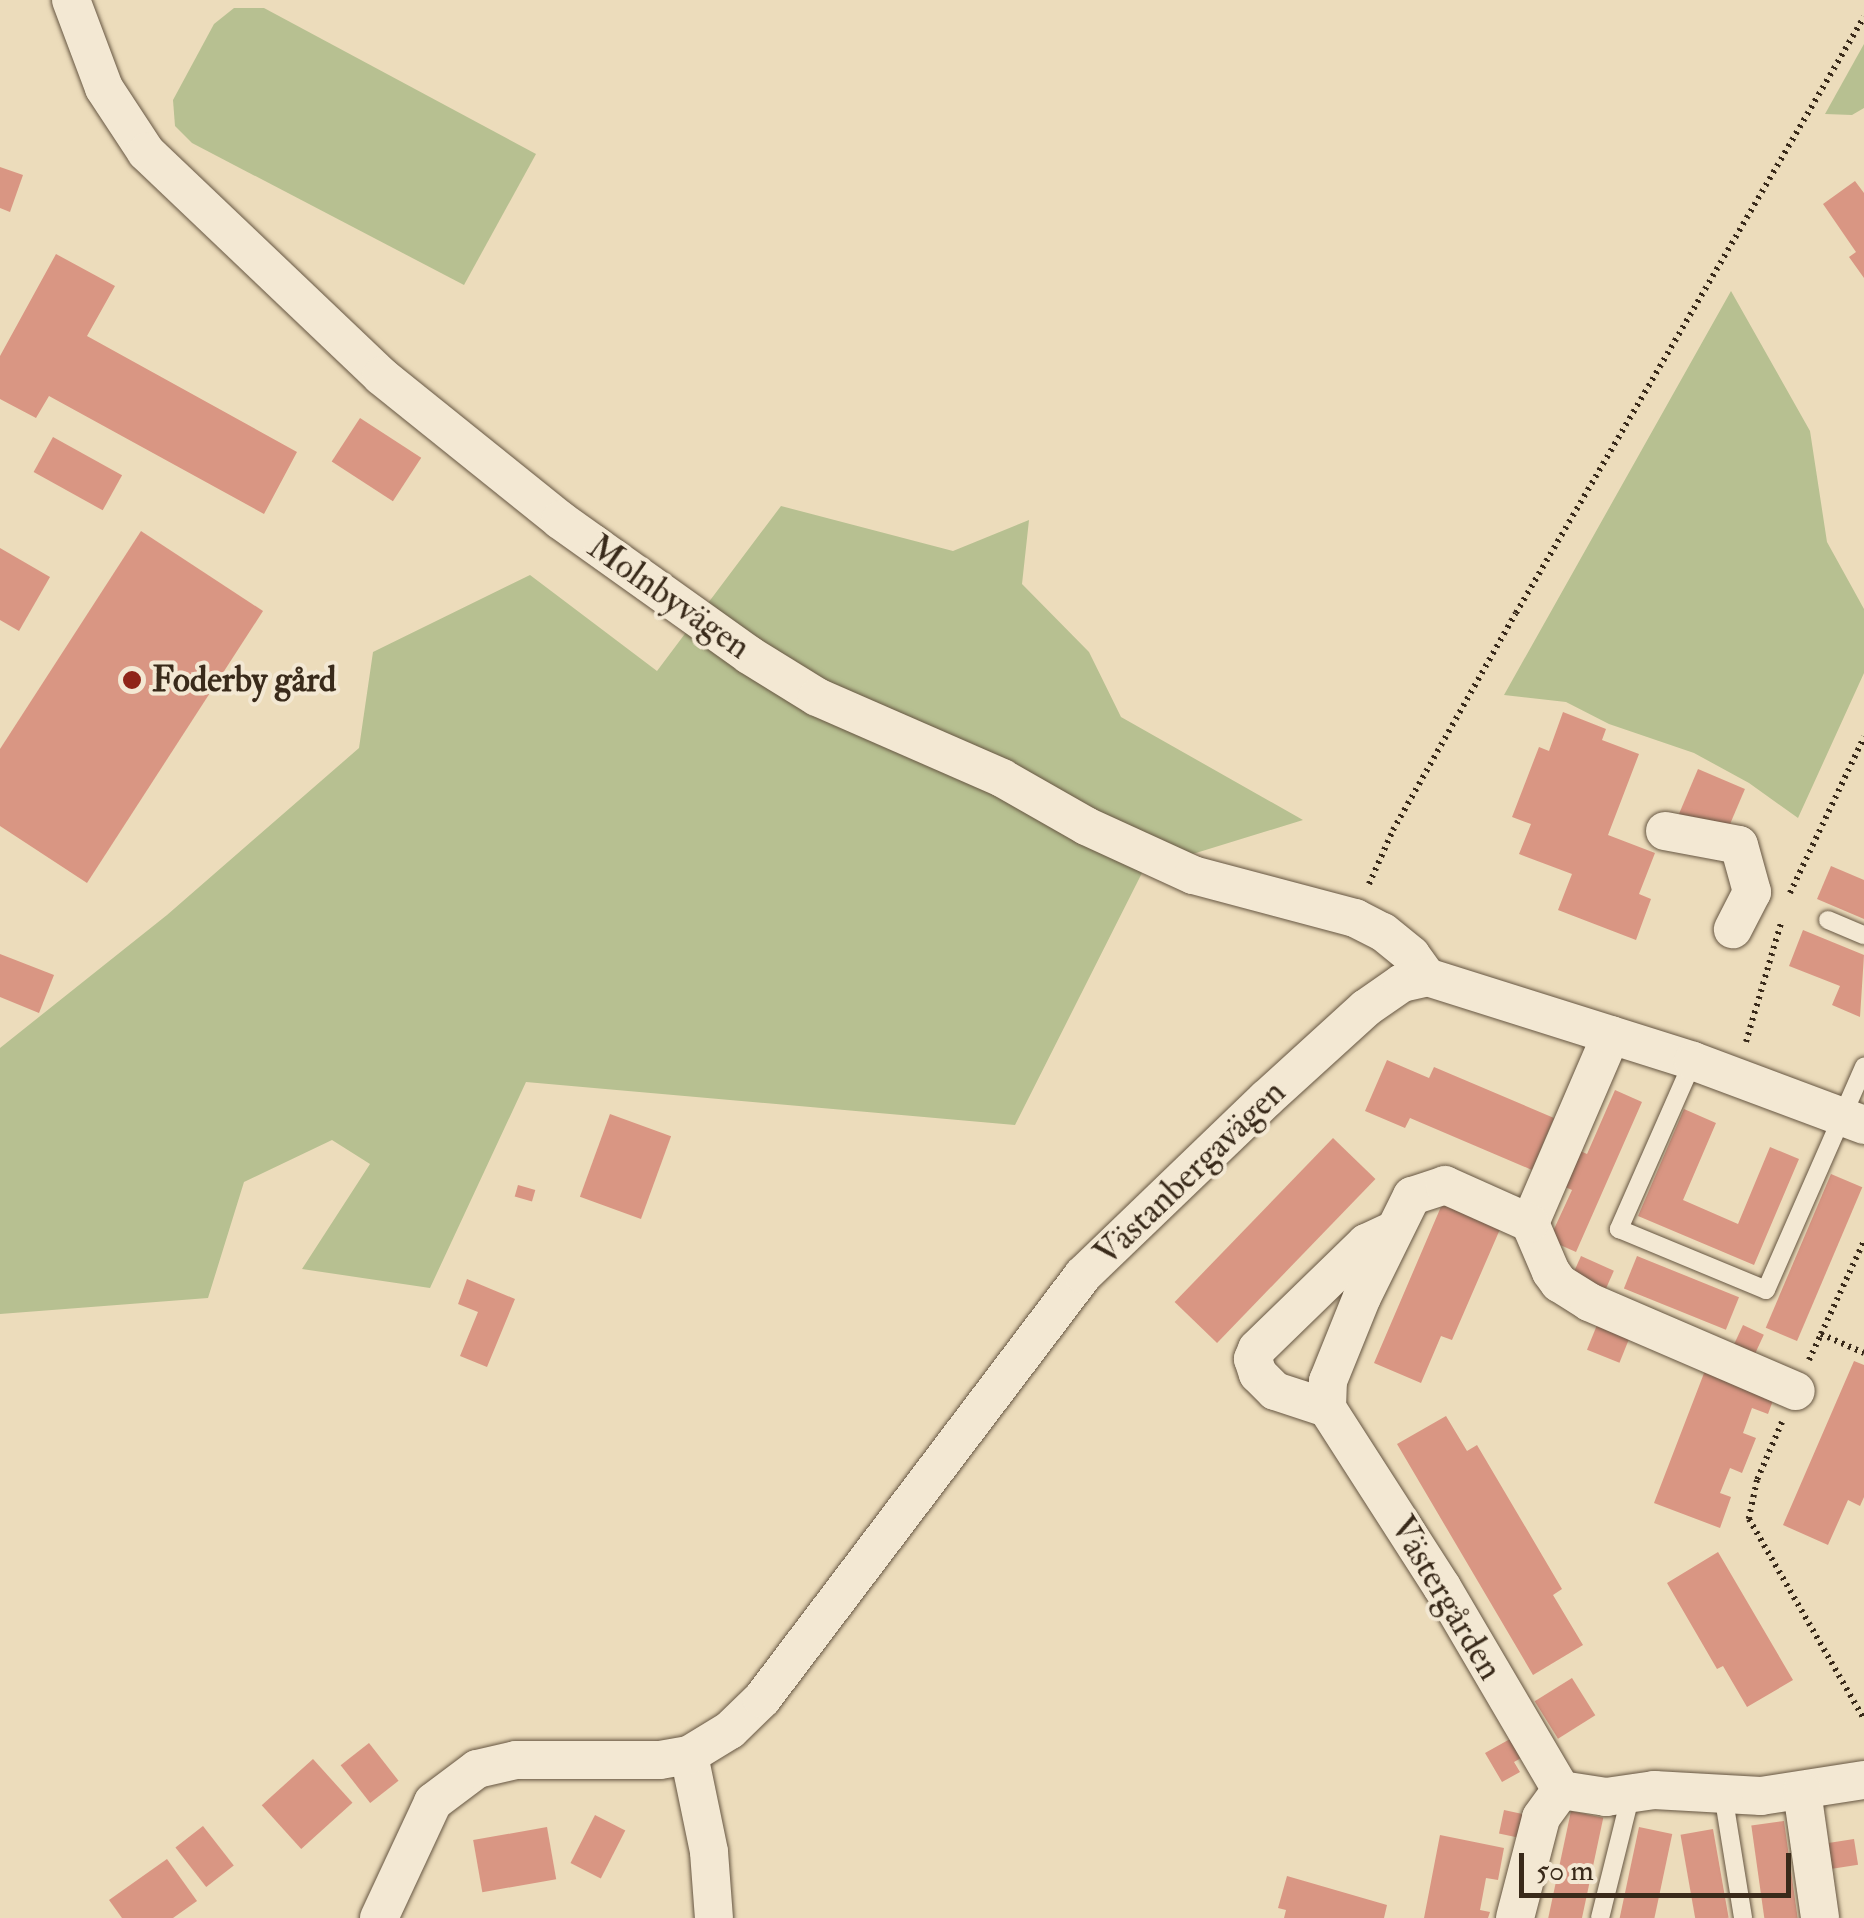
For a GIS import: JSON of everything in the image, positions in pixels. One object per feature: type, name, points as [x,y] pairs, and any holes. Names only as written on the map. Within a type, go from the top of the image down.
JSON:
[{"type":"street","name":"Molnbyvägen","points":[[71,0],[104,88],[146,152],[380,376],[560,520],[749,655],[817,696],[1002,778],[1086,826],[1194,875],[1355,918],[1383,932],[1411,955],[1427,978]]},
{"type":"street","points":[[1666,831],[1739,846],[1752,892],[1733,928]]},
{"type":"street","points":[[1427,978],[1693,1061],[1854,1121]]},
{"type":"street","name":"Västanbergavägen","points":[[688,1756],[730,1730],[762,1699],[1084,1275],[1366,1008],[1402,983],[1427,978]]},
{"type":"street","points":[[1530,1223],[1611,1035]]},
{"type":"street","points":[[1392,1232],[1366,1243],[1257,1349],[1254,1368],[1275,1391],[1327,1408],[1328,1381],[1392,1232],[1412,1196],[1445,1185],[1530,1223],[1559,1283],[1589,1302],[1796,1391]]},
{"type":"street","name":"Västergården","points":[[1327,1408],[1442,1587],[1561,1790]]},
{"type":"street","points":[[379,1918],[433,1802],[477,1769],[516,1760],[660,1760],[688,1756],[710,1852],[714,1918]]},
{"type":"street","points":[[1515,1918],[1541,1818],[1561,1790],[1606,1797],[1654,1790],[1723,1794],[1802,1791],[1864,1780]]},
{"type":"street","points":[[1802,1791],[1820,1918]]},
{"type":"lane","points":[[1828,920],[1864,935]]},
{"type":"lane","points":[[1693,1061],[1619,1229],[1766,1290],[1854,1121],[1864,1067]]},
{"type":"lane","points":[[1600,1918],[1631,1794]]},
{"type":"lane","points":[[1723,1794],[1743,1918]]},
{"type":"path","points":[[1355,918],[1393,830],[1864,17]]},
{"type":"path","points":[[1788,899],[1864,737]]},
{"type":"path","points":[[1736,1077],[1783,917]]},
{"type":"path","points":[[1864,1241],[1757,1480],[1749,1520],[1864,1718]]},
{"type":"path","points":[[1821,1334],[1864,1353]]},
{"type":"green space","points":[[234,8],[264,8],[536,154],[464,285],[192,143],[175,126],[173,100],[214,24]]},
{"type":"green space","points":[[1864,44],[1864,108],[1852,115],[1825,114]]},
{"type":"green space","points":[[1731,291],[1810,431],[1827,542],[1864,609],[1864,673],[1798,818],[1749,783],[1694,753],[1609,724],[1566,702],[1504,695]]},
{"type":"green space","points":[[781,506],[953,551],[1029,520],[1022,584],[1089,652],[1121,717],[1303,820],[1144,869],[1015,1125],[526,1082],[430,1288],[302,1269],[370,1164],[332,1140],[244,1182],[208,1298],[0,1314],[0,1048],[167,915],[359,748],[373,652],[530,575],[657,671]]},
{"type":"building","points":[[0,167],[23,175],[10,212],[0,208]]},
{"type":"building","points":[[1855,181],[1864,193],[1864,278],[1849,257],[1856,252],[1823,204]]},
{"type":"building","points":[[56,254],[115,286],[87,336],[297,452],[264,514],[49,396],[36,418],[0,399],[0,356]]},
{"type":"building","points":[[360,418],[421,458],[393,501],[332,462]]},
{"type":"building","points":[[53,437],[122,475],[103,510],[34,472]]},
{"type":"building","name":"Foderby gård","points":[[141,531],[263,611],[87,883],[0,826],[0,749]]},
{"type":"building","points":[[0,548],[50,577],[19,631],[0,620]]},
{"type":"building","points":[[1563,712],[1606,729],[1602,740],[1639,754],[1608,835],[1655,853],[1639,894],[1651,899],[1636,940],[1558,910],[1572,874],[1519,854],[1531,824],[1512,817],[1539,747],[1549,751]]},
{"type":"building","points":[[1698,769],[1745,789],[1723,840],[1677,820]]},
{"type":"building","points":[[1831,866],[1864,880],[1864,919],[1817,899]]},
{"type":"building","points":[[1803,930],[1864,955],[1860,1017],[1832,1005],[1840,986],[1789,966]]},
{"type":"building","points":[[0,954],[54,975],[39,1013],[0,997]]},
{"type":"building","points":[[1387,1060],[1429,1078],[1434,1067],[1554,1118],[1532,1170],[1410,1118],[1405,1128],[1365,1111]]},
{"type":"building","points":[[1615,1090],[1642,1102],[1576,1252],[1549,1240],[1572,1190],[1554,1182],[1569,1146],[1587,1154]]},
{"type":"building","points":[[1684,1109],[1716,1123],[1683,1200],[1738,1224],[1770,1147],[1799,1159],[1754,1265],[1638,1216]]},
{"type":"building","points":[[610,1114],[671,1136],[641,1219],[580,1197]]},
{"type":"building","points":[[1333,1138],[1375,1179],[1217,1343],[1175,1302]]},
{"type":"building","points":[[1831,1174],[1862,1187],[1797,1341],[1766,1328]]},
{"type":"building","points":[[518,1185],[535,1190],[532,1201],[515,1197]]},
{"type":"building","points":[[1446,1195],[1504,1220],[1452,1340],[1441,1336],[1421,1383],[1374,1363]]},
{"type":"building","points":[[1581,1256],[1614,1271],[1603,1294],[1570,1280]]},
{"type":"building","points":[[1637,1256],[1739,1297],[1726,1330],[1624,1288]]},
{"type":"building","points":[[467,1279],[515,1299],[487,1367],[460,1356],[478,1312],[458,1304]]},
{"type":"building","points":[[1599,1320],[1631,1333],[1619,1363],[1587,1350]]},
{"type":"building","points":[[1743,1325],[1764,1335],[1753,1357],[1732,1348]]},
{"type":"building","points":[[1854,1361],[1864,1365],[1864,1497],[1860,1506],[1848,1500],[1828,1545],[1783,1525]]},
{"type":"building","points":[[1706,1368],[1775,1395],[1768,1414],[1752,1408],[1743,1433],[1756,1438],[1742,1473],[1730,1468],[1720,1493],[1731,1497],[1720,1528],[1654,1503]]},
{"type":"building","points":[[1446,1416],[1467,1451],[1477,1445],[1562,1589],[1553,1595],[1583,1645],[1533,1675],[1397,1444]]},
{"type":"building","points":[[1718,1552],[1793,1680],[1747,1707],[1723,1666],[1717,1669],[1667,1583]]},
{"type":"building","points":[[1572,1678],[1595,1715],[1558,1739],[1535,1701]]},
{"type":"building","points":[[1519,1734],[1530,1753],[1514,1762],[1520,1772],[1502,1782],[1485,1753]]},
{"type":"building","points":[[369,1743],[399,1781],[370,1803],[341,1765]]},
{"type":"building","points":[[313,1759],[352,1803],[301,1849],[262,1805]]},
{"type":"building","points":[[1504,1810],[1528,1815],[1523,1839],[1499,1833]]},
{"type":"building","points":[[1571,1811],[1603,1818],[1582,1918],[1548,1918]]},
{"type":"building","points":[[595,1815],[625,1830],[601,1879],[570,1863]]},
{"type":"building","points":[[1784,1821],[1798,1918],[1764,1918],[1751,1826]]},
{"type":"building","points":[[203,1826],[234,1865],[206,1887],[175,1848]]},
{"type":"building","points":[[547,1827],[556,1879],[482,1892],[473,1840]]},
{"type":"building","points":[[1639,1827],[1672,1834],[1654,1918],[1620,1918]]},
{"type":"building","points":[[1713,1829],[1729,1918],[1695,1918],[1681,1835]]},
{"type":"building","points":[[1440,1835],[1504,1848],[1498,1880],[1486,1878],[1480,1910],[1490,1912],[1488,1918],[1424,1918]]},
{"type":"building","points":[[1854,1839],[1858,1865],[1832,1869],[1828,1843]]},
{"type":"building","points":[[167,1859],[197,1901],[173,1918],[122,1918],[109,1900]]},
{"type":"building","points":[[1287,1876],[1387,1905],[1384,1918],[1284,1918],[1286,1910],[1278,1908]]},
{"type":"place","name":"Foderby gård","points":[[132,680]]}]
